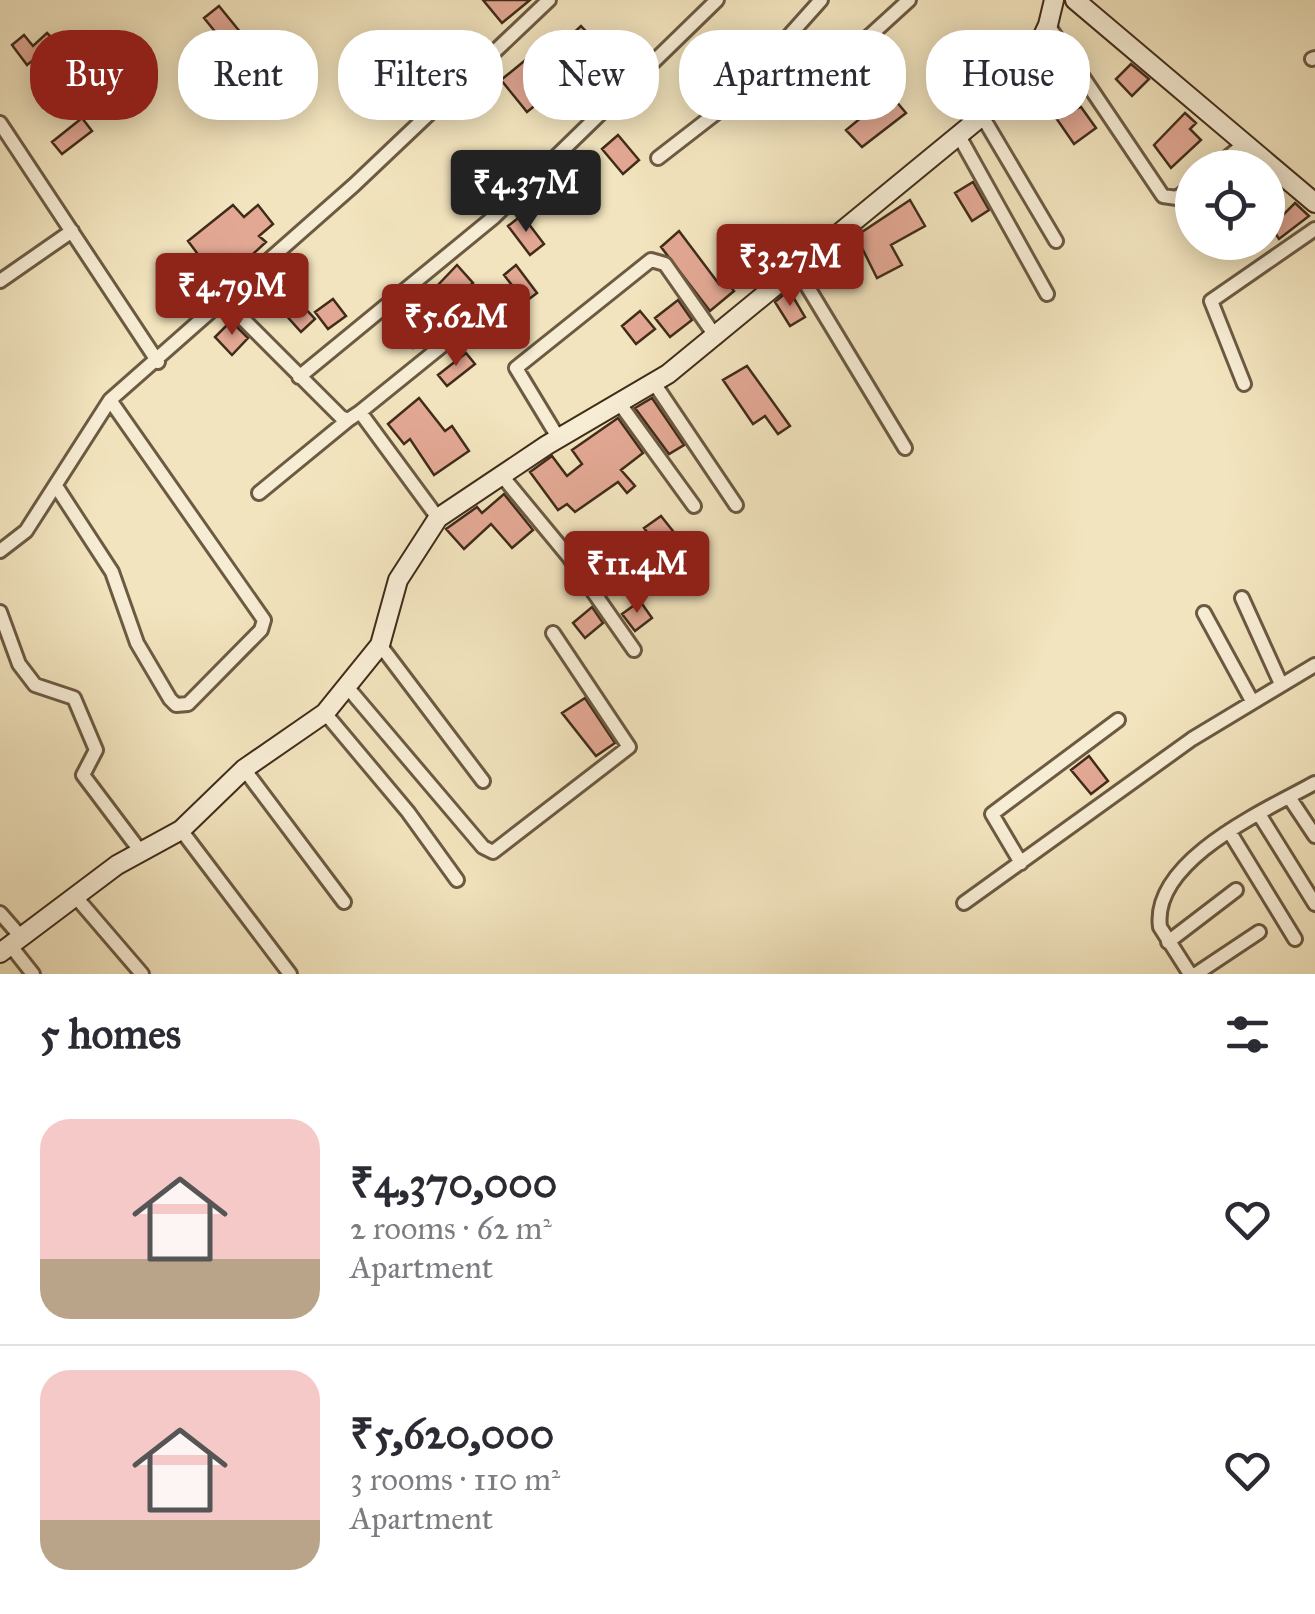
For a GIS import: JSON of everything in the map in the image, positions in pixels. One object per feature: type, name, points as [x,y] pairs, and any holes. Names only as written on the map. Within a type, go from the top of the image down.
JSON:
[{"type":"street","points":[[0,551],[26,532],[110,400],[158,362],[549,0]]},
{"type":"street","points":[[299,377],[494,217],[717,0]]},
{"type":"street","points":[[658,158],[728,104],[821,0]]},
{"type":"street","points":[[876,30],[909,0]]},
{"type":"street","points":[[1046,30],[1054,0]]},
{"type":"street","points":[[1075,0],[1315,203]]},
{"type":"street","points":[[1048,25],[1163,196],[1175,198]]},
{"type":"street","points":[[10,945],[140,852],[180,830],[244,770],[325,714],[380,646],[398,580],[438,518],[560,438],[654,383],[798,271],[978,120]]},
{"type":"street","points":[[984,120],[1056,242]]},
{"type":"street","points":[[0,122],[158,362]]},
{"type":"street","points":[[960,136],[1047,294]]},
{"type":"street","points":[[1238,150],[1245,144]]},
{"type":"street","points":[[1244,384],[1211,301],[1315,229]]},
{"type":"street","points":[[0,281],[72,232]]},
{"type":"street","points":[[560,438],[516,368],[651,260],[664,264],[716,337]]},
{"type":"street","points":[[798,271],[905,448]]},
{"type":"street","points":[[259,493],[506,294]]},
{"type":"street","points":[[225,300],[299,377],[354,416],[438,518]]},
{"type":"street","points":[[654,383],[736,505]]},
{"type":"street","points":[[56,486],[112,572],[136,643],[170,699],[176,706],[188,704],[261,630],[264,620],[110,400]]},
{"type":"street","points":[[620,404],[694,506]]},
{"type":"street","points":[[502,476],[569,557],[634,650]]},
{"type":"street","points":[[1242,598],[1281,684]]},
{"type":"street","points":[[0,612],[27,676],[35,685],[68,693],[77,703],[96,750],[83,775],[140,852]]},
{"type":"street","points":[[1204,612],[1252,702]]},
{"type":"street","points":[[348,688],[483,847],[493,852],[629,747],[553,634]]},
{"type":"street","points":[[380,646],[484,781]]},
{"type":"street","points":[[964,903],[1090,809],[1315,665]]},
{"type":"street","points":[[325,714],[408,812],[457,880]]},
{"type":"street","points":[[1021,863],[992,814],[1118,720]]},
{"type":"street","points":[[244,770],[344,902]]},
{"type":"street","points":[[1259,932],[1193,974],[1168,942],[1159,919],[1170,885],[1196,856],[1229,831],[1315,782]]},
{"type":"street","points":[[1289,797],[1315,836]]},
{"type":"street","points":[[1259,814],[1315,904]]},
{"type":"street","points":[[180,830],[290,974]]},
{"type":"street","points":[[1229,831],[1295,939]]},
{"type":"street","points":[[1168,942],[1236,890]]},
{"type":"street","points":[[75,896],[142,974]]},
{"type":"street","points":[[0,913],[10,945],[33,974]]},
{"type":"building","points":[[483,0],[530,0],[502,23]]},
{"type":"building","points":[[219,6],[238,30],[214,30],[204,18]]},
{"type":"building","points":[[24,35],[30,42],[27,65],[12,45]]},
{"type":"building","points":[[523,62],[523,107],[503,82]]},
{"type":"building","points":[[1131,64],[1149,79],[1132,96],[1116,79]]},
{"type":"building","points":[[1185,113],[1196,123],[1190,129],[1201,140],[1190,150],[1175,150],[1175,164],[1171,168],[1154,145]]},
{"type":"building","points":[[80,120],[92,131],[62,154],[52,142]]},
{"type":"building","points":[[858,120],[897,120],[862,147],[846,130]]},
{"type":"building","points":[[1057,120],[1090,120],[1096,128],[1074,144]]},
{"type":"building","points":[[618,135],[639,160],[623,174],[602,149]]},
{"type":"building","points":[[973,182],[989,210],[972,221],[955,193]]},
{"type":"building","points":[[910,200],[925,226],[891,245],[902,265],[877,278],[856,236]]},
{"type":"building","points":[[1295,203],[1309,216],[1285,234],[1285,213]]},
{"type":"building","points":[[233,205],[244,217],[258,205],[273,224],[259,236],[266,242],[200,303],[173,272],[197,253],[188,241]]},
{"type":"building","points":[[522,215],[544,244],[530,255],[508,226]]},
{"type":"building","points":[[679,231],[719,284],[724,279],[734,291],[710,311],[661,247]]},
{"type":"building","points":[[457,265],[473,283],[446,307],[452,315],[413,348],[396,329]]},
{"type":"building","points":[[516,265],[537,293],[525,302],[504,275]]},
{"type":"building","points":[[789,290],[805,317],[790,326],[775,302]]},
{"type":"building","points":[[290,292],[315,319],[301,332],[276,304]]},
{"type":"building","points":[[333,299],[346,316],[328,329],[315,312]]},
{"type":"building","points":[[678,300],[692,320],[670,337],[655,318]]},
{"type":"building","points":[[640,311],[655,329],[636,344],[622,326]]},
{"type":"building","points":[[231,321],[248,338],[232,355],[215,337]]},
{"type":"building","points":[[466,353],[475,364],[447,386],[438,375]]},
{"type":"building","points":[[747,366],[790,426],[778,434],[765,416],[753,424],[723,380]]},
{"type":"building","points":[[419,398],[445,431],[452,426],[469,451],[434,475],[410,439],[404,444],[388,424]]},
{"type":"building","points":[[652,398],[684,445],[669,454],[635,408]]},
{"type":"building","points":[[618,418],[643,453],[621,470],[635,486],[627,493],[618,482],[575,512],[567,504],[558,510],[530,472],[552,456],[567,476],[582,464],[572,450]]},
{"type":"building","points":[[504,494],[533,530],[512,548],[491,524],[464,549],[446,529],[477,507],[482,513]]},
{"type":"building","points":[[661,516],[704,570],[681,587],[666,567],[671,564],[644,528]]},
{"type":"building","points":[[640,601],[652,618],[635,631],[622,614]]},
{"type":"building","points":[[592,607],[603,623],[585,638],[573,623]]},
{"type":"building","points":[[585,698],[615,743],[596,756],[562,713]]},
{"type":"building","points":[[1089,756],[1108,781],[1091,794],[1071,770]]}]
